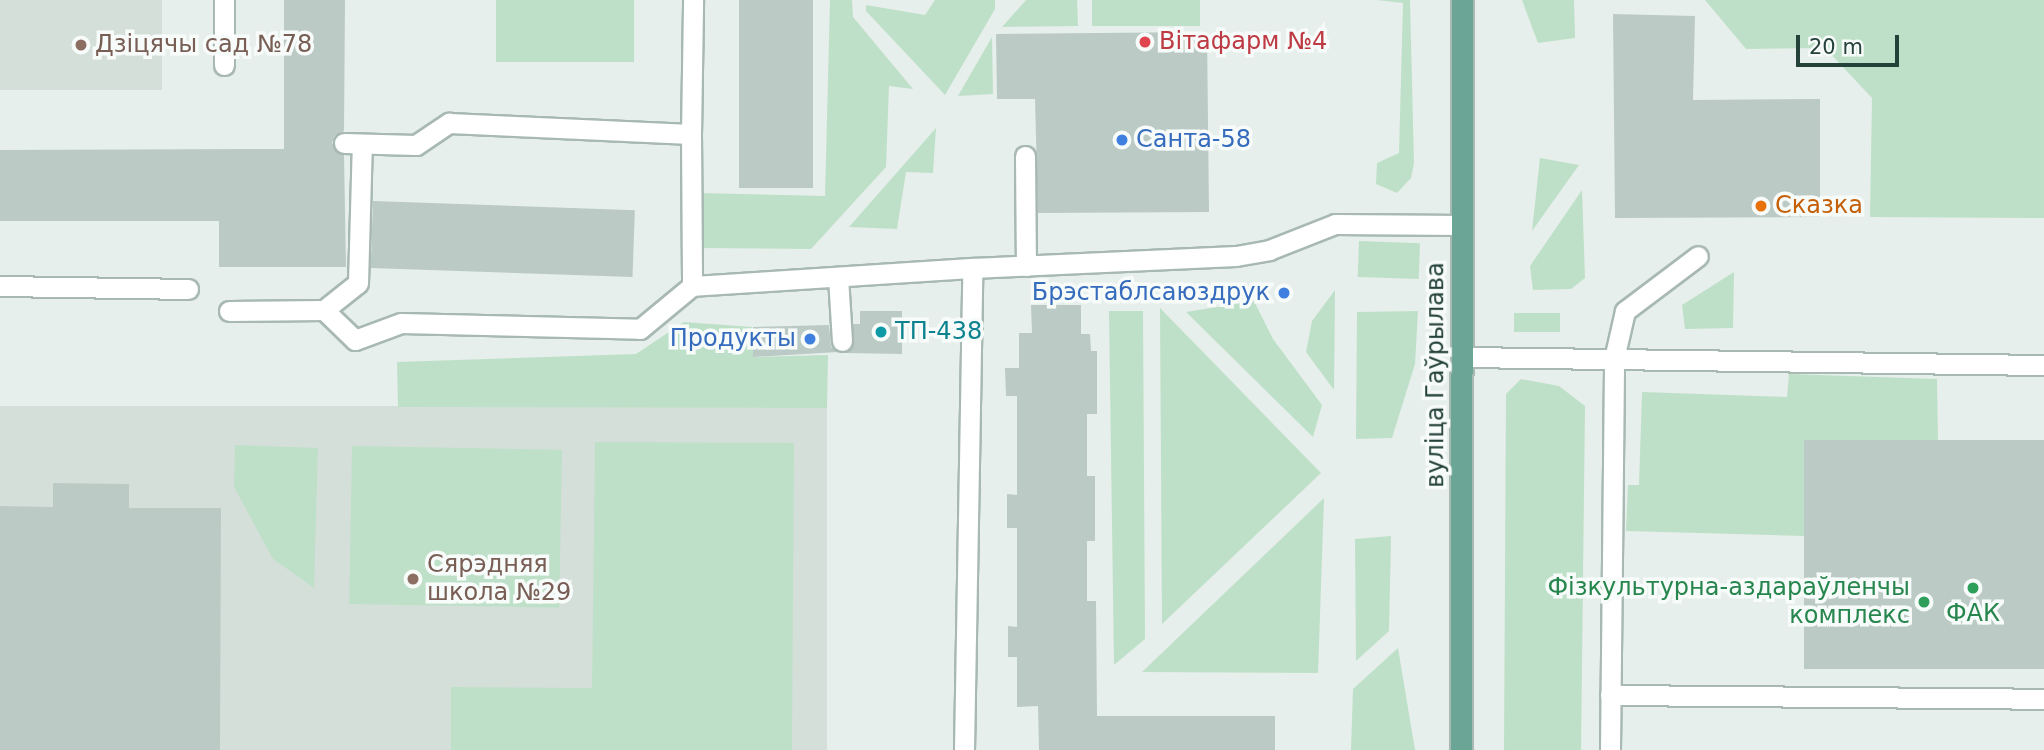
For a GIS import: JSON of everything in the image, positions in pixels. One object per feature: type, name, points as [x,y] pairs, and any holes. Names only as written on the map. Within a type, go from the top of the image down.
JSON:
[{"type":"main road","name":"вуліца Гаўрылава","points":[[1461,750],[1464,357],[1462,0]]},
{"type":"lane","points":[[224,0],[224,65]]},
{"type":"lane","points":[[692,286],[693,0]]},
{"type":"lane","points":[[229,311],[324,310],[358,283],[353,144],[416,145],[449,123],[691,134]]},
{"type":"lane","points":[[1025,156],[1026,267]]},
{"type":"lane","points":[[324,310],[355,340],[401,323],[640,330],[692,286],[972,268],[1236,256],[1269,250],[1335,224],[1462,225]]},
{"type":"lane","points":[[1610,750],[1614,359],[1625,311],[1698,256]]},
{"type":"lane","points":[[964,750],[972,268]]},
{"type":"lane","points":[[838,276],[842,341]]},
{"type":"lane","points":[[0,286],[188,289]]},
{"type":"lane","points":[[1464,357],[2044,365]]},
{"type":"lane","points":[[1610,695],[2044,699]]},
{"type":"shaded area","name":"Дзіцячы сад №78","points":[[0,0],[162,0],[162,90],[0,90]]},
{"type":"shaded area","name":"Сярэдняя школа №29","points":[[0,406],[827,406],[827,750],[0,750]]},
{"type":"green space","points":[[496,0],[634,0],[634,62],[496,62]]},
{"type":"green space","points":[[830,0],[852,0],[853,17],[913,89],[889,86],[886,167],[811,249],[698,248],[698,193],[825,196]]},
{"type":"green space","points":[[935,0],[995,0],[995,9],[945,95],[866,11],[866,5],[925,15]]},
{"type":"green space","points":[[1026,0],[1077,0],[1078,26],[1002,27]]},
{"type":"green space","points":[[1092,0],[1200,0],[1200,26],[1092,26]]},
{"type":"green space","points":[[1377,0],[1410,0],[1414,163],[1411,178],[1397,193],[1376,184],[1377,163],[1399,153],[1403,3]]},
{"type":"green space","points":[[1522,0],[1574,0],[1575,38],[1538,43]]},
{"type":"green space","points":[[1705,0],[2044,0],[2044,218],[1870,217],[1872,98],[1825,48],[1746,49]]},
{"type":"green space","points":[[992,37],[993,94],[958,96]]},
{"type":"green space","points":[[936,128],[933,173],[906,172],[897,229],[849,227]]},
{"type":"green space","points":[[1540,158],[1579,165],[1532,231]]},
{"type":"green space","points":[[1582,190],[1585,278],[1571,289],[1533,290],[1530,266]]},
{"type":"green space","points":[[1359,241],[1420,243],[1419,279],[1358,277]]},
{"type":"green space","points":[[1734,272],[1733,328],[1685,329],[1682,305]]},
{"type":"green space","points":[[1335,290],[1334,390],[1306,352],[1312,321]]},
{"type":"green space","points":[[1254,301],[1273,339],[1322,405],[1313,437],[1186,312]]},
{"type":"green space","points":[[1160,308],[1321,473],[1162,624]]},
{"type":"green space","points":[[1109,311],[1143,311],[1145,639],[1114,665]]},
{"type":"green space","points":[[1418,311],[1415,364],[1392,438],[1356,439],[1357,312]]},
{"type":"green space","points":[[1514,313],[1560,313],[1560,332],[1514,332]]},
{"type":"green space","points":[[684,322],[752,327],[754,357],[828,355],[827,408],[398,407],[397,362],[636,354]]},
{"type":"green space","points":[[1789,374],[1937,379],[1938,440],[1805,536],[1626,531],[1628,485],[1639,485],[1642,392],[1787,397]]},
{"type":"green space","points":[[1521,379],[1559,386],[1585,406],[1581,750],[1504,750],[1506,394]]},
{"type":"green space","points":[[595,442],[794,443],[792,750],[451,750],[451,687],[592,688]]},
{"type":"green space","points":[[235,445],[318,448],[314,588],[273,559],[234,487]]},
{"type":"green space","points":[[352,446],[562,450],[559,608],[349,604]]},
{"type":"green space","points":[[1324,498],[1318,673],[1142,672]]},
{"type":"green space","points":[[1391,536],[1389,631],[1356,661],[1355,539]]},
{"type":"green space","points":[[1398,648],[1415,750],[1351,750],[1353,689]]},
{"type":"building","points":[[284,0],[345,0],[344,131],[334,136],[332,143],[344,155],[346,267],[219,267],[219,221],[0,221],[0,150],[284,149]]},
{"type":"building","points":[[739,0],[813,0],[813,188],[739,188]]},
{"type":"building","points":[[1613,14],[1695,16],[1693,100],[1820,99],[1820,217],[1615,218]]},
{"type":"building","name":"Санта-58","points":[[1207,32],[1209,212],[1038,213],[1035,99],[997,99],[996,34]]},
{"type":"building","points":[[373,201],[635,210],[633,277],[371,268]]},
{"type":"building","points":[[1031,305],[1081,305],[1081,334],[1090,334],[1091,351],[1097,351],[1097,414],[1087,414],[1087,476],[1095,476],[1095,541],[1087,541],[1087,601],[1096,601],[1097,716],[1275,716],[1275,750],[1039,750],[1038,706],[1017,707],[1017,657],[1008,657],[1008,626],[1017,627],[1017,528],[1007,528],[1007,494],[1017,495],[1017,396],[1006,396],[1005,368],[1019,368],[1019,333],[1032,333]]},
{"type":"building","name":"ТП-438","points":[[860,311],[902,311],[902,354],[845,353],[853,346],[853,324],[860,324]]},
{"type":"building","points":[[829,325],[831,347],[838,352],[753,357],[753,327]]},
{"type":"building","name":"Фізкультурна-аздараўленчы комплекс","points":[[1804,440],[2044,440],[2044,669],[1804,669]]},
{"type":"building","points":[[53,483],[129,484],[129,508],[221,508],[220,750],[0,750],[0,506],[53,507]]},
{"type":"place","name":"Вітафарм №4","points":[[1145,42]]},
{"type":"place","name":"Дзіцячы сад №78","points":[[81,45]]},
{"type":"place","name":"Санта-58","points":[[1122,140]]},
{"type":"place","name":"Сказка","points":[[1761,206]]},
{"type":"place","name":"Брэстаблсаюздрук","points":[[1284,293]]},
{"type":"place","name":"ТП-438","points":[[881,332]]},
{"type":"place","name":"Продукты","points":[[810,339]]},
{"type":"place","name":"Сярэдняя школа №29","points":[[413,579]]},
{"type":"place","name":"ФАК","points":[[1973,588]]},
{"type":"place","name":"Фізкультурна-аздараўленчы комплекс","points":[[1924,602]]}]
